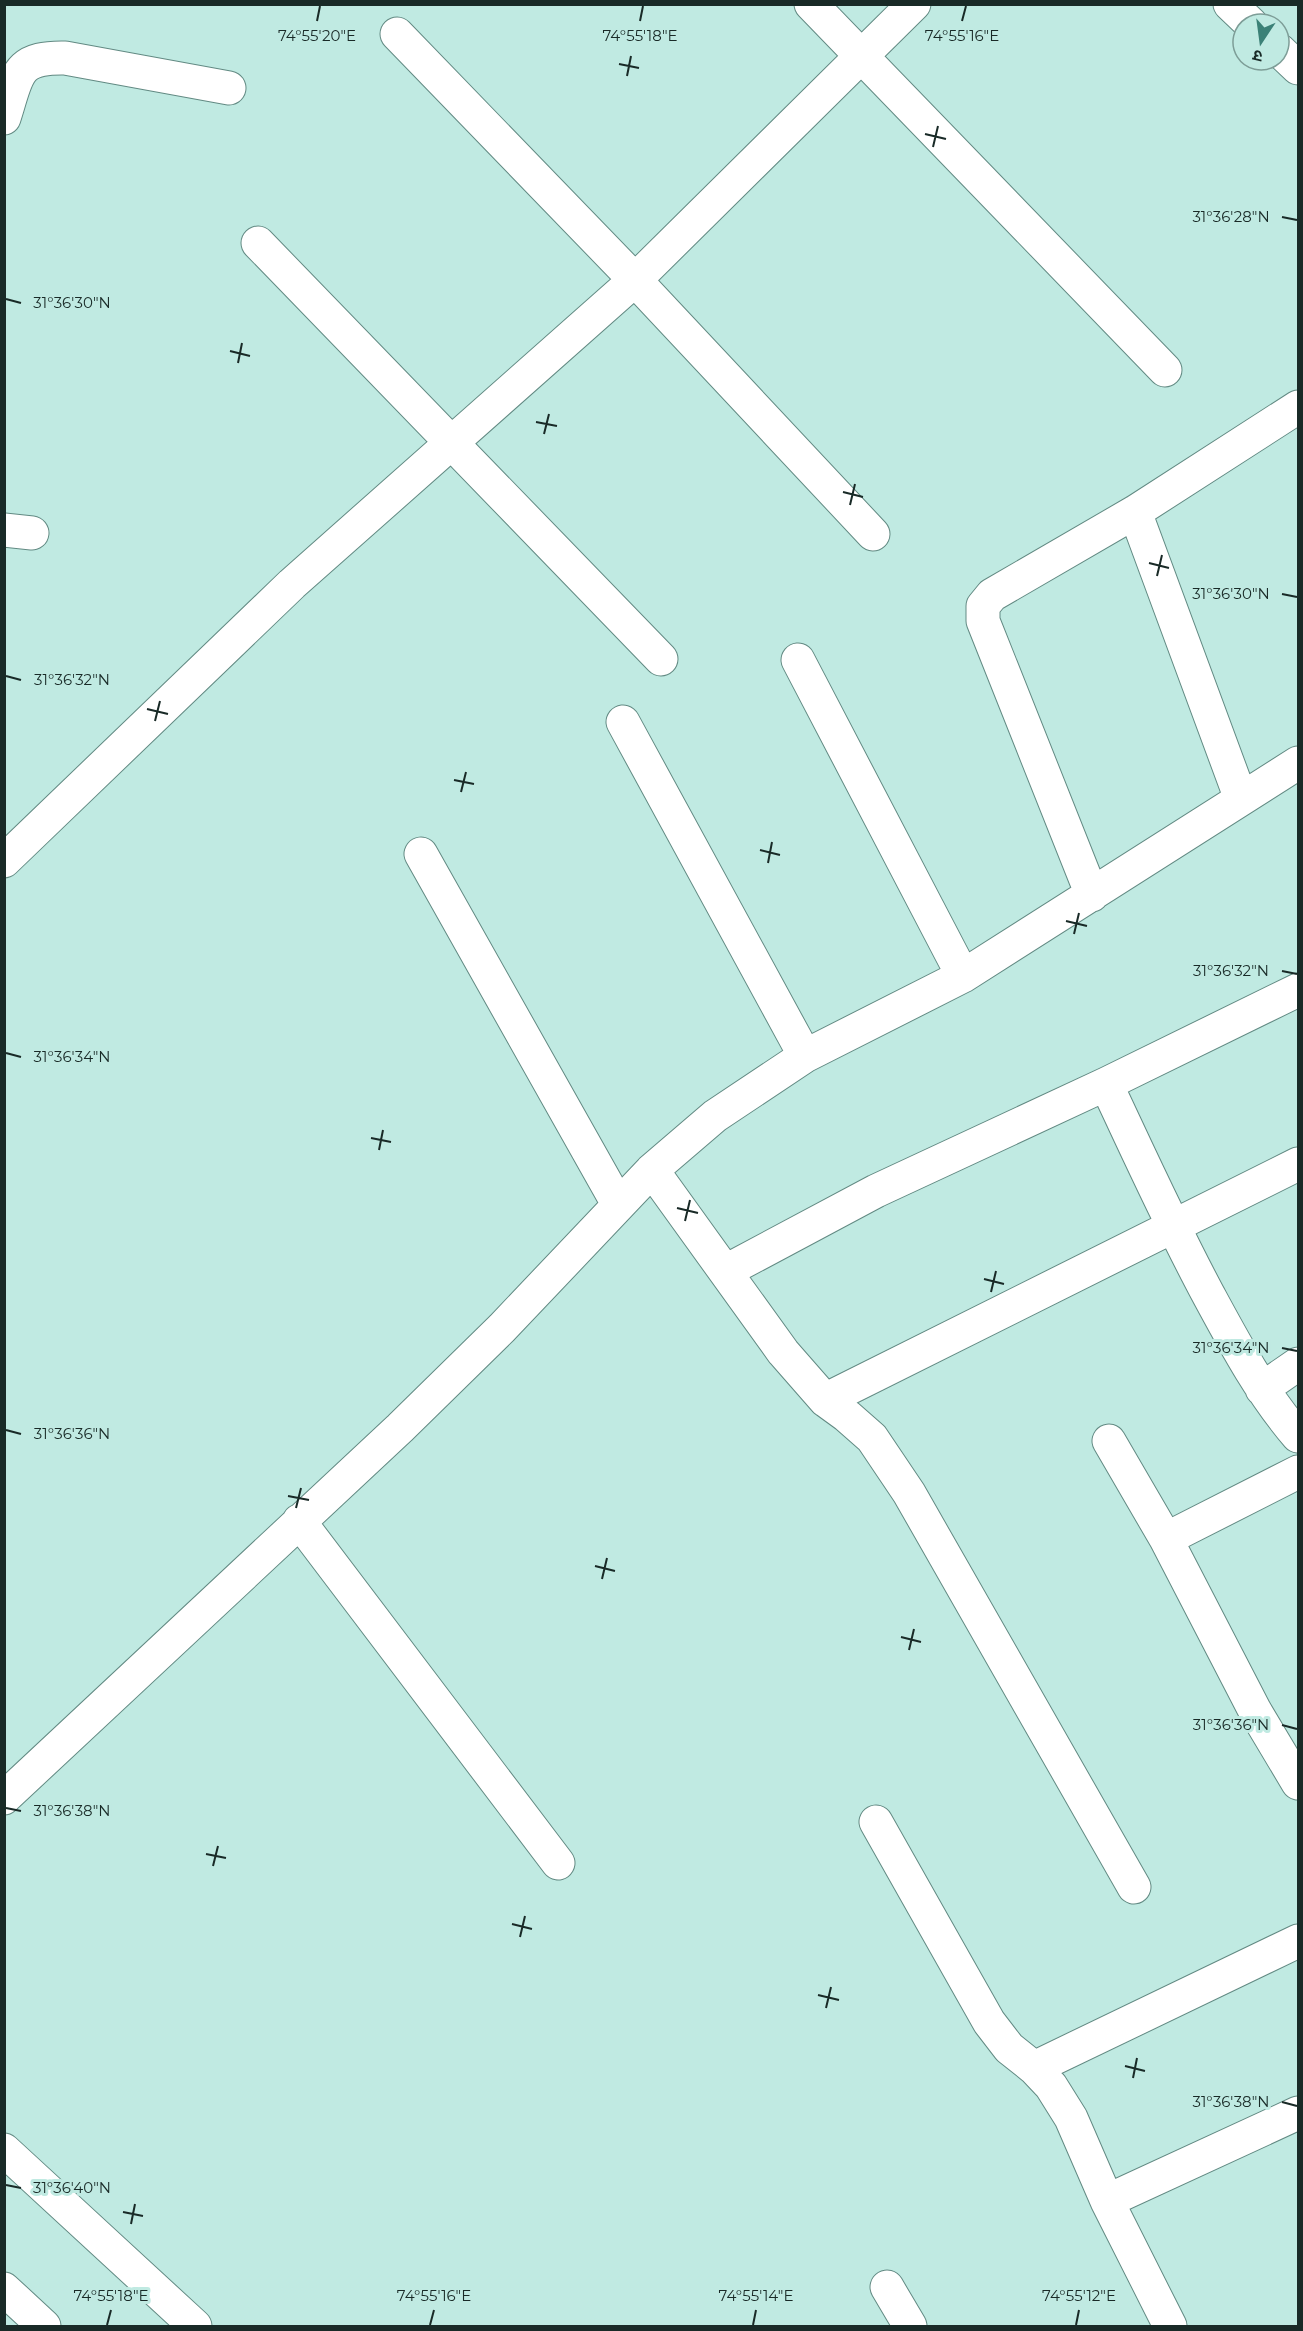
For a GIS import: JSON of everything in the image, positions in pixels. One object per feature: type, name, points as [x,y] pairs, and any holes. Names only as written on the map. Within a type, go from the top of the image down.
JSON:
[{"type":"street","points":[[811,4],[1165,370]]},
{"type":"street","points":[[4,861],[292,584],[635,280],[914,4]]},
{"type":"street","points":[[397,34],[635,280],[873,534]]},
{"type":"street","points":[[4,118],[18,77],[28,63],[42,58],[65,58],[229,88]]},
{"type":"street","points":[[258,243],[662,659]]},
{"type":"street","points":[[1092,895],[983,621],[983,606],[992,595],[1135,512],[1299,407]]},
{"type":"street","points":[[1135,512],[1241,799]]},
{"type":"street","points":[[798,660],[963,976]]},
{"type":"street","points":[[623,722],[805,1056]]},
{"type":"street","points":[[4,1798],[400,1428],[502,1328],[652,1170],[715,1116],[805,1056],[963,976],[1299,763]]},
{"type":"street","points":[[421,854],[618,1204]]},
{"type":"street","points":[[726,1271],[876,1191],[1106,1084],[1299,990]]},
{"type":"street","points":[[1106,1084],[1172,1226],[1240,1355],[1276,1411],[1299,1436]]},
{"type":"street","points":[[825,1400],[1299,1164]]},
{"type":"street","points":[[652,1170],[783,1352],[825,1400],[872,1438],[909,1493],[1134,1887]]},
{"type":"street","points":[[1262,1389],[1299,1364]]},
{"type":"street","points":[[1109,1441],[1166,1539],[1255,1711],[1299,1783]]},
{"type":"street","points":[[1166,1539],[1299,1472]]},
{"type":"street","points":[[299,1521],[558,1863]]},
{"type":"street","points":[[876,1822],[989,2022],[1009,2048],[1034,2068],[1051,2086],[1071,2118],[1107,2200],[1170,2326]]},
{"type":"street","points":[[1034,2068],[1299,1941]]},
{"type":"street","points":[[1107,2200],[1299,2113]]},
{"type":"street","points":[[4,2150],[195,2326]]},
{"type":"street","points":[[887,2287],[910,2326]]},
{"type":"street","points":[[4,2289],[44,2326]]}]
